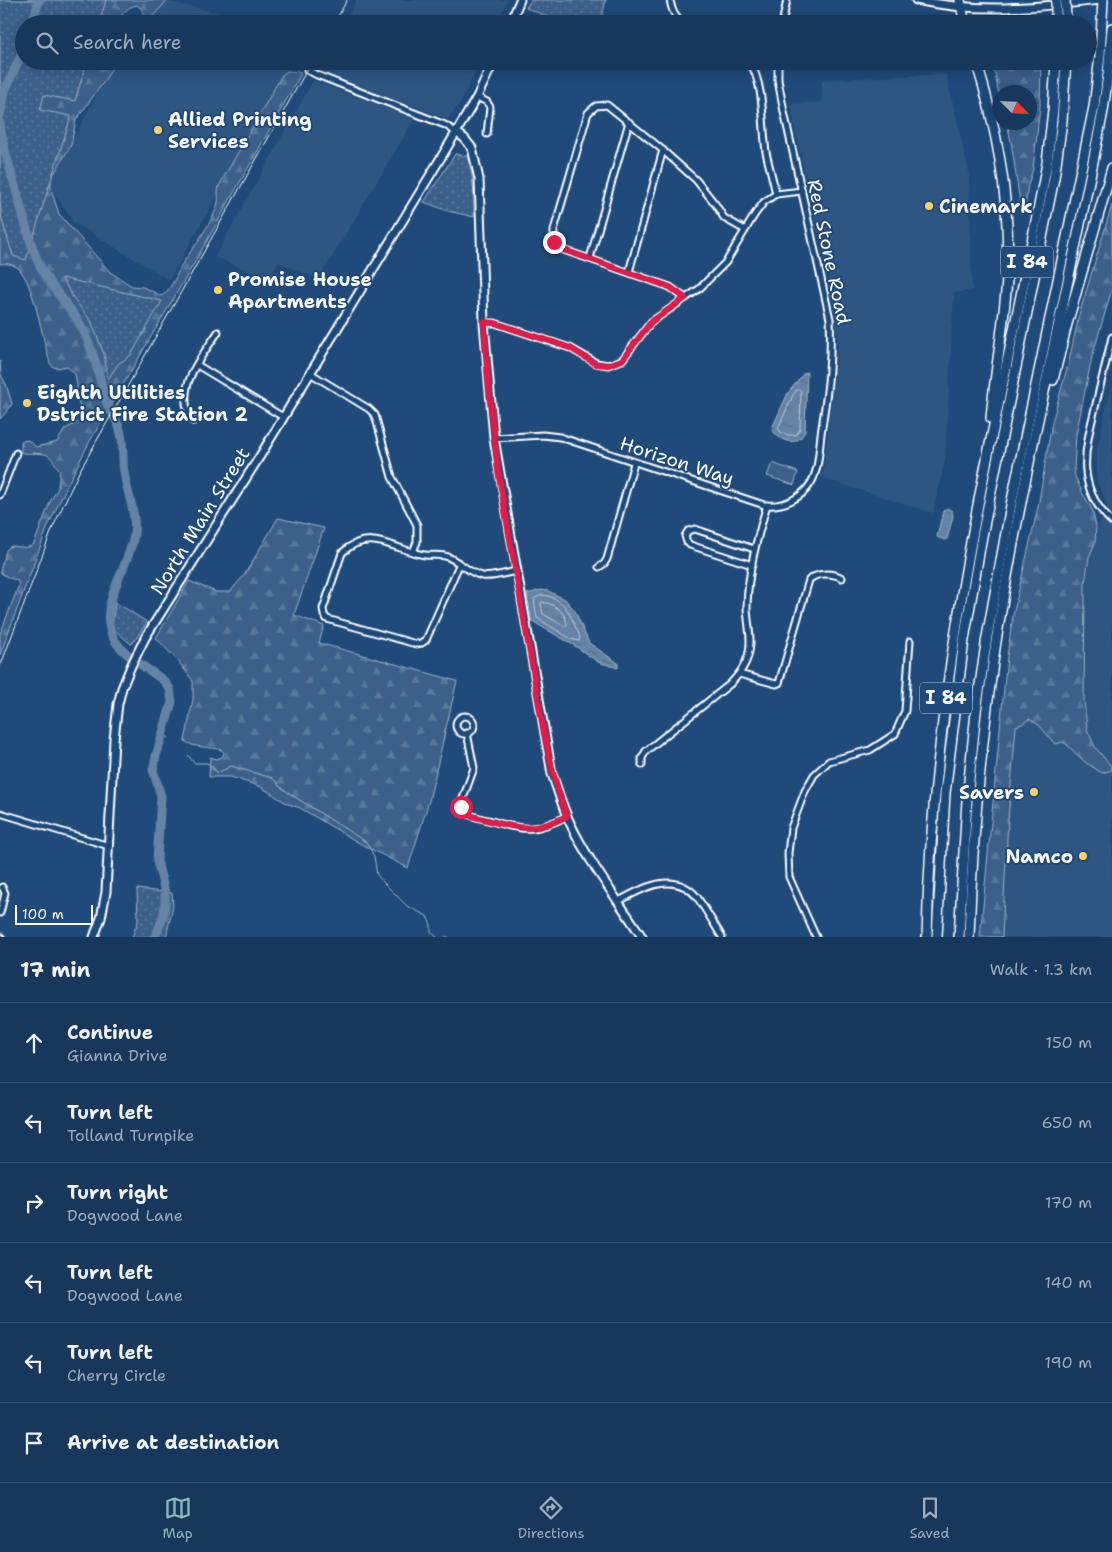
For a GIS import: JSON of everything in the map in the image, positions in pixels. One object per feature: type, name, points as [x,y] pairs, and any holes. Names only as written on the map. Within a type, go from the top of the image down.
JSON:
[{"type":"highway","points":[[1056,0],[1056,15]]},
{"type":"highway","points":[[1065,0],[1066,15]]},
{"type":"highway","points":[[959,937],[967,800],[977,704],[987,637],[1009,515],[1094,107],[1100,56],[1102,0]]},
{"type":"highway","name":"I 84","points":[[969,937],[976,813],[990,681],[1008,570],[1102,117],[1112,28]]},
{"type":"highway","points":[[979,70],[999,150],[1005,197],[1007,242],[1005,306],[987,461]]},
{"type":"highway","name":"I 84","points":[[927,937],[934,810],[946,696],[962,592],[1046,169],[1055,70]]},
{"type":"highway","points":[[937,937],[945,793],[964,640],[982,536],[1056,165],[1064,106],[1066,70]]},
{"type":"highway","points":[[1039,418],[1051,390],[1069,317],[1112,168]]},
{"type":"main road","points":[[514,15],[520,0]]},
{"type":"main road","points":[[916,0],[1015,9],[1102,0]]},
{"type":"main road","name":"North Main Street","points":[[94,937],[101,918],[106,893],[116,721],[122,688],[137,652],[284,417],[477,97],[490,70]]},
{"type":"main road","points":[[456,132],[472,148],[479,179],[484,322],[494,438],[552,774],[567,816],[587,853],[642,937]]},
{"type":"street","points":[[670,0],[675,15]]},
{"type":"street","points":[[784,15],[787,0]]},
{"type":"street","points":[[307,70],[445,125],[456,132]]},
{"type":"street","points":[[754,70],[759,84],[766,154],[776,194]]},
{"type":"street","name":"Red Stone Road","points":[[778,70],[778,80],[823,284],[832,346],[830,377],[819,450]]},
{"type":"street","points":[[477,97],[488,103],[490,108],[488,134]]},
{"type":"street","points":[[685,298],[670,287],[558,248],[554,242],[554,230],[588,114],[596,106],[607,105],[663,150],[696,180],[724,218],[745,230]]},
{"type":"street","points":[[590,258],[629,122]]},
{"type":"street","points":[[629,272],[663,150]]},
{"type":"street","points":[[484,322],[495,323],[570,348],[596,364],[608,365],[622,360],[651,322],[699,289],[726,262],[764,202],[776,194],[802,190]]},
{"type":"street","points":[[193,422],[186,405],[189,379],[218,332]]},
{"type":"street","points":[[1112,337],[1087,440],[1085,458],[1090,492],[1098,506],[1112,522]]},
{"type":"street","points":[[197,365],[284,417]]},
{"type":"street","points":[[310,374],[369,408],[375,415],[392,477],[418,526],[417,542],[413,552]]},
{"type":"street","name":"Horizon Way","points":[[494,438],[558,436],[634,463],[767,505],[788,502],[803,492],[814,477],[819,450]]},
{"type":"street","points":[[0,495],[16,453]]},
{"type":"street","points":[[599,567],[607,559],[634,463]]},
{"type":"street","points":[[0,476],[6,478]]},
{"type":"street","points":[[642,766],[642,757],[646,751],[728,686],[739,674],[747,660],[750,650],[747,605],[754,549],[767,505]]},
{"type":"street","points":[[752,565],[690,545],[686,541],[685,535],[689,530],[695,529],[754,549]]},
{"type":"street","points":[[459,565],[426,640],[422,643],[416,644],[327,619],[324,615],[323,609],[342,553],[349,546],[359,542],[374,541],[388,543],[425,555],[438,555],[448,558],[483,576],[516,571]]},
{"type":"street","points":[[739,674],[779,683],[809,580],[815,576],[829,574],[842,578]]},
{"type":"street","points":[[816,937],[789,877],[788,853],[791,828],[805,791],[814,775],[830,761],[870,750],[895,734],[905,711],[910,641]]},
{"type":"street","points":[[467,733],[474,768],[461,804],[465,813],[508,826],[526,829],[544,826],[567,816]]},
{"type":"street","points":[[0,813],[109,846]]},
{"type":"street","points":[[619,901],[644,888],[665,882],[682,887],[696,897],[722,937]]},
{"type":"street","points":[[0,913],[5,893],[2,887]]},
{"type":"shaded area","points":[[357,0],[507,0],[501,15],[348,15]]},
{"type":"shaded area","points":[[165,1],[230,15],[147,15]]},
{"type":"shaded area","points":[[110,70],[289,70],[169,280],[73,222],[49,185]]},
{"type":"shaded area","points":[[316,70],[476,70],[460,104],[447,119]]},
{"type":"shaded area","points":[[946,74],[969,172],[972,290],[954,293],[945,461],[933,513],[822,478],[838,346],[833,300],[791,104],[822,102],[822,80]]},
{"type":"shaded area","points":[[313,81],[415,118],[319,279],[278,262],[269,279],[215,257]]},
{"type":"shaded area","points":[[1112,382],[1112,937],[994,937],[1008,717],[1084,595],[1091,542],[1108,506],[1097,482],[1097,449]]},
{"type":"green space","points":[[0,0],[168,0],[154,15],[144,15],[141,8],[137,5],[130,7],[123,15],[15,15],[15,70],[111,70],[76,120],[71,145],[51,179],[51,189],[59,214],[110,272],[132,286],[143,287],[162,296],[172,285],[183,263],[208,225],[218,202],[219,186],[282,75],[287,71],[299,72],[301,74],[196,260],[90,441],[48,526],[0,655],[0,634],[19,585],[17,580],[1,573],[5,552],[12,546],[26,547],[34,544],[50,502],[58,488],[60,470],[47,455],[21,452],[21,441],[28,440],[36,447],[57,442],[65,429],[77,423],[84,415],[75,394],[77,386],[75,374],[66,366],[55,368],[50,363],[33,299],[24,275],[14,266],[0,264]]},
{"type":"green space","points":[[0,0],[106,0],[102,15],[15,15],[15,70],[84,70],[75,101],[44,95],[40,110],[71,116],[26,260],[13,256],[2,220],[0,202]]},
{"type":"green space","points":[[531,0],[606,0],[602,15],[544,15],[526,8]]},
{"type":"green space","points":[[993,70],[1041,70],[1040,107],[1033,169],[1028,185],[1025,208],[1022,213],[1008,130],[1037,130],[1037,85],[997,85]]},
{"type":"green space","points":[[455,154],[467,156],[473,186],[474,217],[448,211],[424,202]]},
{"type":"green space","points":[[1112,205],[1112,289],[1092,357],[1076,435],[1074,468],[1075,476],[1092,509],[1096,526],[1095,543],[1089,557],[1085,583],[1084,701],[1087,729],[1095,747],[1111,766],[1112,770],[1102,773],[1085,762],[1063,742],[1055,744],[1039,725],[1029,719],[1016,726],[1008,820],[1002,937],[980,937],[1007,656],[1013,615],[1038,507],[1052,422],[1069,361],[1079,315]]},
{"type":"green space","points":[[62,278],[162,301],[131,355],[118,364],[108,379],[104,354],[91,321],[74,299]]},
{"type":"green space","points":[[0,361],[1,375],[12,404],[0,419]]},
{"type":"green space","points":[[772,463],[798,472],[794,485],[767,476]]},
{"type":"green space","points":[[278,518],[324,528],[294,615],[324,626],[319,643],[457,681],[429,801],[408,868],[361,844],[300,808],[288,804],[261,787],[231,777],[209,777],[210,757],[216,759],[222,757],[224,753],[222,750],[197,746],[185,741],[193,699],[193,681],[178,661],[156,638],[189,581],[216,592],[230,592],[245,574]]},
{"type":"green space","points":[[115,602],[147,622],[131,644],[112,628]]},
{"type":"green space","points":[[137,889],[172,893],[173,906],[166,937],[132,937],[138,921]]},
{"type":"water","points":[[807,372],[805,431],[797,441],[784,440],[776,435],[772,428],[788,393],[804,373]]},
{"type":"water","points":[[947,508],[952,511],[953,516],[947,539],[945,540],[937,537],[943,511]]},
{"type":"water","points":[[541,590],[548,591],[565,599],[575,611],[589,643],[618,663],[618,668],[598,662],[532,621],[527,594]]},
{"type":"waterway","points":[[35,15],[39,0]]},
{"type":"waterway","points":[[0,115],[5,91],[15,68]]},
{"type":"waterway","points":[[0,123],[5,151],[35,254],[47,279],[74,315],[88,340],[106,400],[121,434],[124,472],[135,527],[131,548],[110,606],[108,620],[111,633],[124,651],[164,681],[170,689],[172,702],[153,770],[161,796],[157,861],[165,892],[163,918],[155,937]]},
{"type":"waterway","points":[[163,733],[169,738]]},
{"type":"waterway","points":[[188,755],[194,763],[207,763],[218,773],[231,766],[272,778],[279,786],[295,797],[366,842],[374,856],[377,875],[407,906],[427,916],[431,925],[431,932],[437,937]]},
{"type":"railway","points":[[339,15],[347,0]]},
{"type":"railway","points":[[0,667],[53,527],[79,472],[307,70]]},
{"type":"place","name":"Allied Printing Services","points":[[158,130]]},
{"type":"place","name":"Cinemark","points":[[929,206]]},
{"type":"place","name":"Promise House Apartments","points":[[218,290]]},
{"type":"place","name":"Eighth Utilities Dstrict Fire Station 2","points":[[27,403]]},
{"type":"place","name":"Savers","points":[[1034,792]]},
{"type":"place","name":"Namco","points":[[1083,856]]},
{"type":"route","points":[[461,807],[468,815],[526,829],[544,826],[567,816],[552,774],[498,471],[484,322],[495,323],[553,342],[570,348],[596,364],[608,365],[622,360],[651,322],[685,298],[670,287],[558,248],[554,242]]}]
